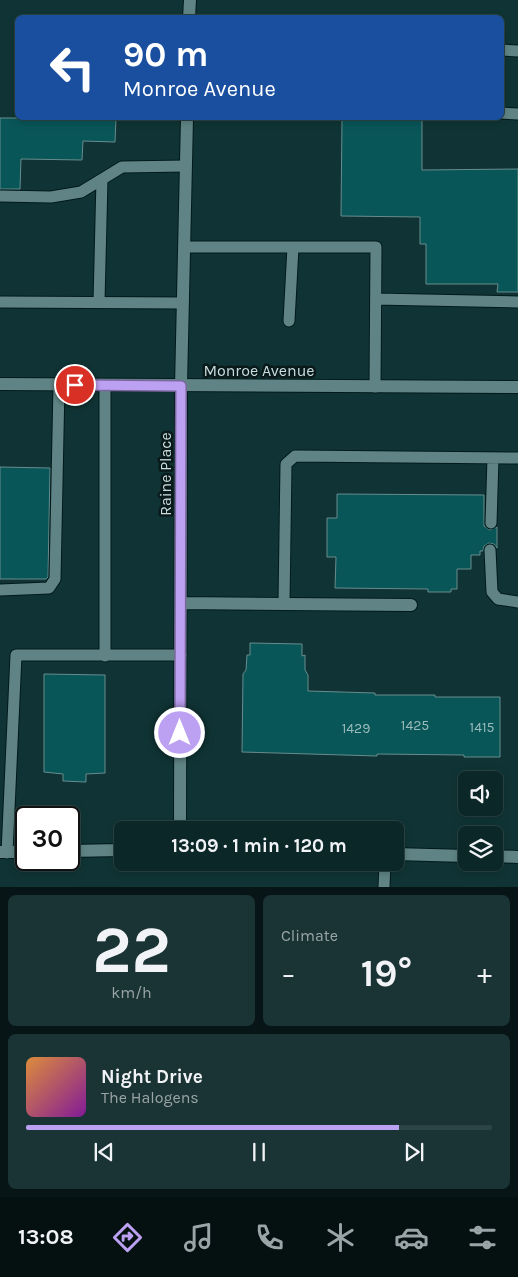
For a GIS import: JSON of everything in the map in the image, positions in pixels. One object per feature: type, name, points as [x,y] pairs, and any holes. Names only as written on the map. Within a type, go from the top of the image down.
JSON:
[{"type":"street","points":[[189,15],[190,0]]},
{"type":"street","name":"Raine Place","points":[[180,821],[181,386],[187,120]]},
{"type":"street","name":"Monroe Avenue","points":[[0,384],[518,387]]},
{"type":"street","points":[[181,603],[411,605]]},
{"type":"street","points":[[80,851],[114,850]]},
{"type":"street","points":[[404,854],[458,856]]},
{"type":"street","points":[[503,856],[518,857]]},
{"type":"lane","points":[[504,50],[518,51]]},
{"type":"lane","points":[[504,113],[518,114]]},
{"type":"lane","points":[[0,196],[51,198],[81,192],[122,167],[186,166]]},
{"type":"lane","points":[[100,302],[102,179]]},
{"type":"lane","points":[[184,247],[376,247],[375,387]]},
{"type":"lane","points":[[290,321],[293,247]]},
{"type":"lane","points":[[376,299],[518,302]]},
{"type":"lane","points":[[0,302],[183,303]]},
{"type":"lane","points":[[0,590],[49,588],[55,579],[59,385]]},
{"type":"lane","points":[[105,385],[105,656]]},
{"type":"lane","points":[[284,604],[286,464],[295,456],[518,458]]},
{"type":"lane","points":[[491,523],[493,458]]},
{"type":"lane","points":[[490,550],[492,592],[498,600],[518,602]]},
{"type":"lane","points":[[4,852],[16,655],[181,655]]},
{"type":"lane","points":[[384,887],[385,871]]},
{"type":"building","points":[[0,118],[15,118],[15,120],[116,120],[115,142],[83,141],[82,160],[21,159],[20,189],[0,189]]},
{"type":"building","points":[[342,120],[422,120],[422,170],[518,169],[518,292],[497,292],[498,284],[426,284],[426,244],[420,244],[420,217],[341,216]]},
{"type":"building","points":[[0,467],[50,468],[48,577],[46,579],[0,579]]},
{"type":"building","points":[[337,494],[484,495],[484,526],[490,530],[497,527],[497,548],[494,544],[489,543],[484,546],[483,551],[480,551],[480,555],[471,555],[471,569],[457,569],[457,589],[451,589],[451,592],[428,592],[428,589],[335,588],[336,557],[327,557],[327,518],[337,518]]},
{"type":"building","points":[[250,643],[302,644],[302,656],[305,655],[305,670],[308,675],[308,691],[375,693],[375,695],[435,695],[435,697],[500,697],[500,757],[242,752],[243,674],[246,670],[247,655],[250,655]]},
{"type":"building","points":[[44,674],[105,675],[105,773],[86,774],[86,782],[63,781],[63,774],[44,772]]},
{"type":"route","points":[[75,385],[181,386],[180,733]]}]
